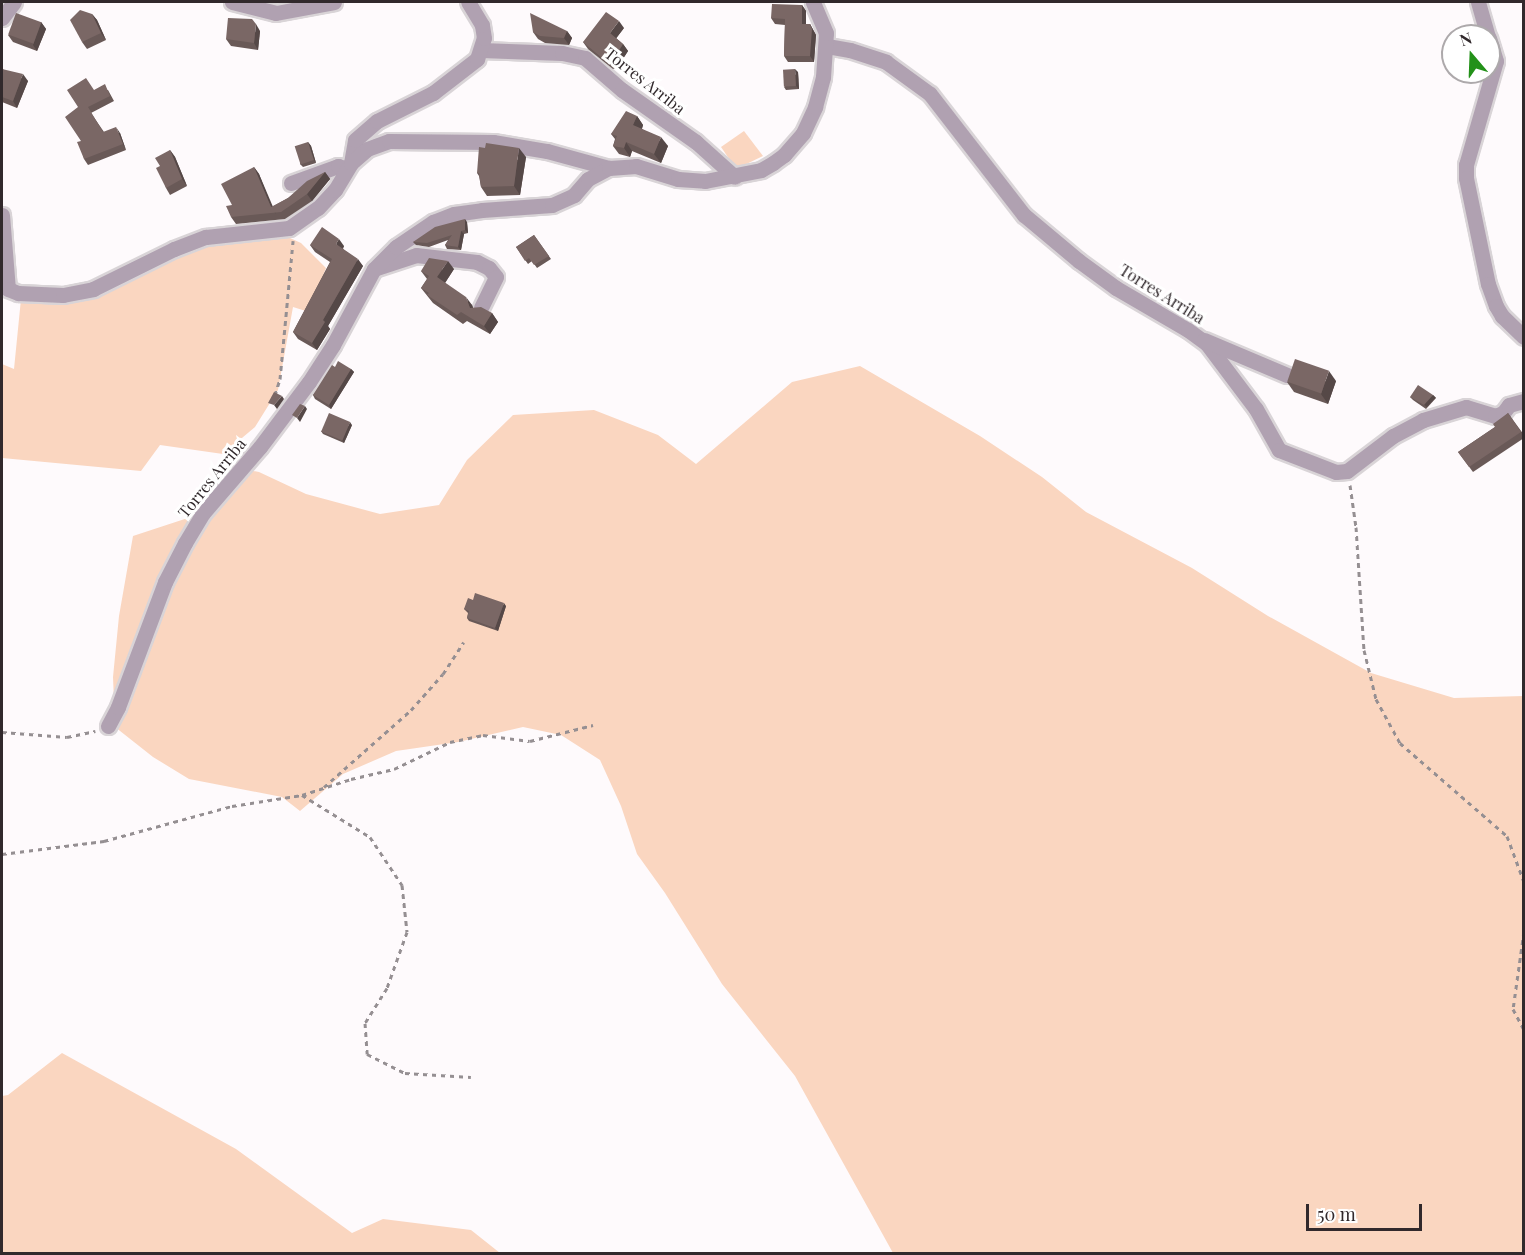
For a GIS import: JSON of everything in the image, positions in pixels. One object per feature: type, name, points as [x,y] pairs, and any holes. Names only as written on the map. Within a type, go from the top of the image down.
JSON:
[{"type":"street","points":[[232,2],[276,13],[334,2]]},
{"type":"street","points":[[468,2],[482,25],[484,38],[481,50]]},
{"type":"street","name":"Torres Arriba","points":[[2,215],[8,289],[18,292],[63,295],[93,289],[174,249],[206,237],[289,228],[318,208],[335,190],[349,166],[367,149],[389,141],[493,142],[547,151],[609,168],[636,166],[678,179],[705,181],[735,177],[761,170],[784,155],[803,133],[815,107],[827,46],[826,33],[813,2]]},
{"type":"street","points":[[1478,2],[1485,24]]},
{"type":"street","name":"Torres Arriba","points":[[827,46],[868,55],[886,62],[930,94],[950,117],[1008,197],[1024,214],[1079,261],[1116,288],[1207,344],[1256,409],[1279,450],[1336,472],[1347,471]]},
{"type":"street","name":"Torres Arriba","points":[[349,166],[355,140],[377,121],[449,82],[477,59],[481,50],[562,53],[585,58],[622,90],[696,142],[735,177]]},
{"type":"street","points":[[1489,84],[1466,165],[1466,178],[1488,284],[1496,306],[1502,316],[1524,337]]},
{"type":"street","name":"Torres Arriba","points":[[291,183],[338,166],[349,166]]},
{"type":"street","name":"Torres Arriba","points":[[108,726],[118,707],[165,582],[185,543],[203,513],[260,447],[309,382],[333,345],[374,269],[396,247],[433,222],[454,214],[482,210],[552,205],[574,195],[588,179],[609,168]]},
{"type":"street","points":[[374,269],[416,255],[477,262],[489,268],[496,277],[481,309]]},
{"type":"street","points":[[1199,338],[1287,375]]},
{"type":"street","points":[[1347,471],[1393,436],[1423,420],[1466,407],[1495,416],[1503,413],[1509,405],[1524,401]]},
{"type":"path","points":[[272,402],[280,379],[295,224]]},
{"type":"path","points":[[1347,471],[1356,527],[1364,650],[1376,699],[1400,743],[1507,836],[1524,882]]},
{"type":"path","points":[[323,788],[411,710],[443,674],[464,642]]},
{"type":"path","points":[[2,855],[104,841],[232,806],[302,795],[394,769],[450,742],[483,735],[530,741],[593,725]]},
{"type":"path","points":[[2,732],[67,737],[88,734],[108,726]]},
{"type":"path","points":[[302,795],[370,837],[402,885],[407,932],[387,988],[365,1023],[367,1054],[405,1073],[471,1077]]},
{"type":"path","points":[[1524,931],[1513,1009],[1524,1030]]},
{"type":"shaded area","points":[[744,131],[763,156],[736,169],[721,147]]},
{"type":"shaded area","points":[[279,233],[301,243],[326,268],[309,312],[293,307],[278,390],[255,427],[223,454],[160,445],[141,471],[2,458],[2,364],[14,369],[21,299],[65,299],[210,240]]},
{"type":"shaded area","points":[[860,366],[980,436],[1042,477],[1086,512],[1192,568],[1268,616],[1371,673],[1454,698],[1523,696],[1523,1253],[893,1253],[795,1076],[722,984],[665,893],[637,854],[621,806],[600,760],[561,735],[523,727],[458,742],[396,751],[343,774],[300,811],[282,797],[189,779],[153,757],[115,727],[113,677],[119,616],[133,536],[203,513],[242,469],[259,472],[306,494],[380,514],[439,505],[467,460],[513,415],[594,410],[658,435],[696,464],[792,382]]},
{"type":"shaded area","points":[[62,1053],[236,1149],[352,1233],[383,1219],[471,1230],[500,1253],[2,1253],[2,1096],[8,1095]]},
{"type":"building","points":[[772,4],[802,5],[802,24],[810,24],[812,29],[810,56],[784,56],[785,19],[771,18]]},
{"type":"building","points":[[80,10],[92,14],[101,33],[82,42],[70,20]]},
{"type":"building","points":[[606,12],[619,21],[610,33],[623,44],[612,62],[608,63],[583,42]]},
{"type":"building","points":[[16,13],[41,22],[34,44],[8,35]]},
{"type":"building","points":[[530,13],[567,31],[564,38],[540,36],[533,32]]},
{"type":"building","points":[[228,18],[252,19],[256,24],[254,43],[226,39]]},
{"type":"building","points":[[2,69],[23,74],[13,101],[2,97]]},
{"type":"building","points":[[795,69],[796,86],[784,87],[783,70]]},
{"type":"building","points":[[86,78],[94,90],[105,84],[110,96],[88,107],[103,132],[116,127],[123,144],[84,159],[77,142],[81,141],[65,117],[78,107],[67,90]]},
{"type":"building","points":[[626,111],[637,116],[633,125],[661,137],[654,154],[626,142],[624,148],[613,146],[617,136],[611,134]]},
{"type":"building","points":[[308,142],[314,160],[301,164],[295,146]]},
{"type":"building","points":[[486,143],[519,148],[514,186],[481,187],[479,173],[477,173],[479,147],[485,148]]},
{"type":"building","points":[[170,150],[182,179],[166,188],[156,168],[160,166],[155,158]]},
{"type":"building","points":[[254,167],[271,207],[288,198],[307,181],[325,172],[307,194],[281,212],[231,217],[226,206],[232,205],[221,184]]},
{"type":"building","points":[[465,219],[465,230],[461,231],[458,247],[445,245],[452,235],[427,243],[413,242],[435,227]]},
{"type":"building","points":[[322,227],[339,239],[336,244],[358,259],[312,343],[293,332],[332,259],[310,245]]},
{"type":"building","points":[[534,235],[549,256],[534,265],[529,258],[525,261],[516,247]]},
{"type":"building","points":[[429,258],[448,261],[437,277],[466,297],[470,308],[481,307],[492,313],[484,326],[461,312],[457,315],[427,295],[429,293],[421,288],[429,276],[421,271]]},
{"type":"building","points":[[1295,359],[1329,371],[1321,393],[1287,382]]},
{"type":"building","points":[[338,361],[351,369],[329,405],[313,395],[332,365],[335,367]]},
{"type":"building","points":[[1418,385],[1433,395],[1424,405],[1410,397]]},
{"type":"building","points":[[274,392],[282,396],[274,405],[268,403]]},
{"type":"building","points":[[300,404],[305,406],[297,418],[292,415]]},
{"type":"building","points":[[329,413],[350,422],[342,440],[321,431]]},
{"type":"building","points":[[1508,413],[1521,432],[1469,467],[1458,452],[1495,427],[1493,424]]},
{"type":"building","points":[[475,593],[504,603],[495,628],[467,618],[469,611],[464,609],[468,598],[473,600]]}]
